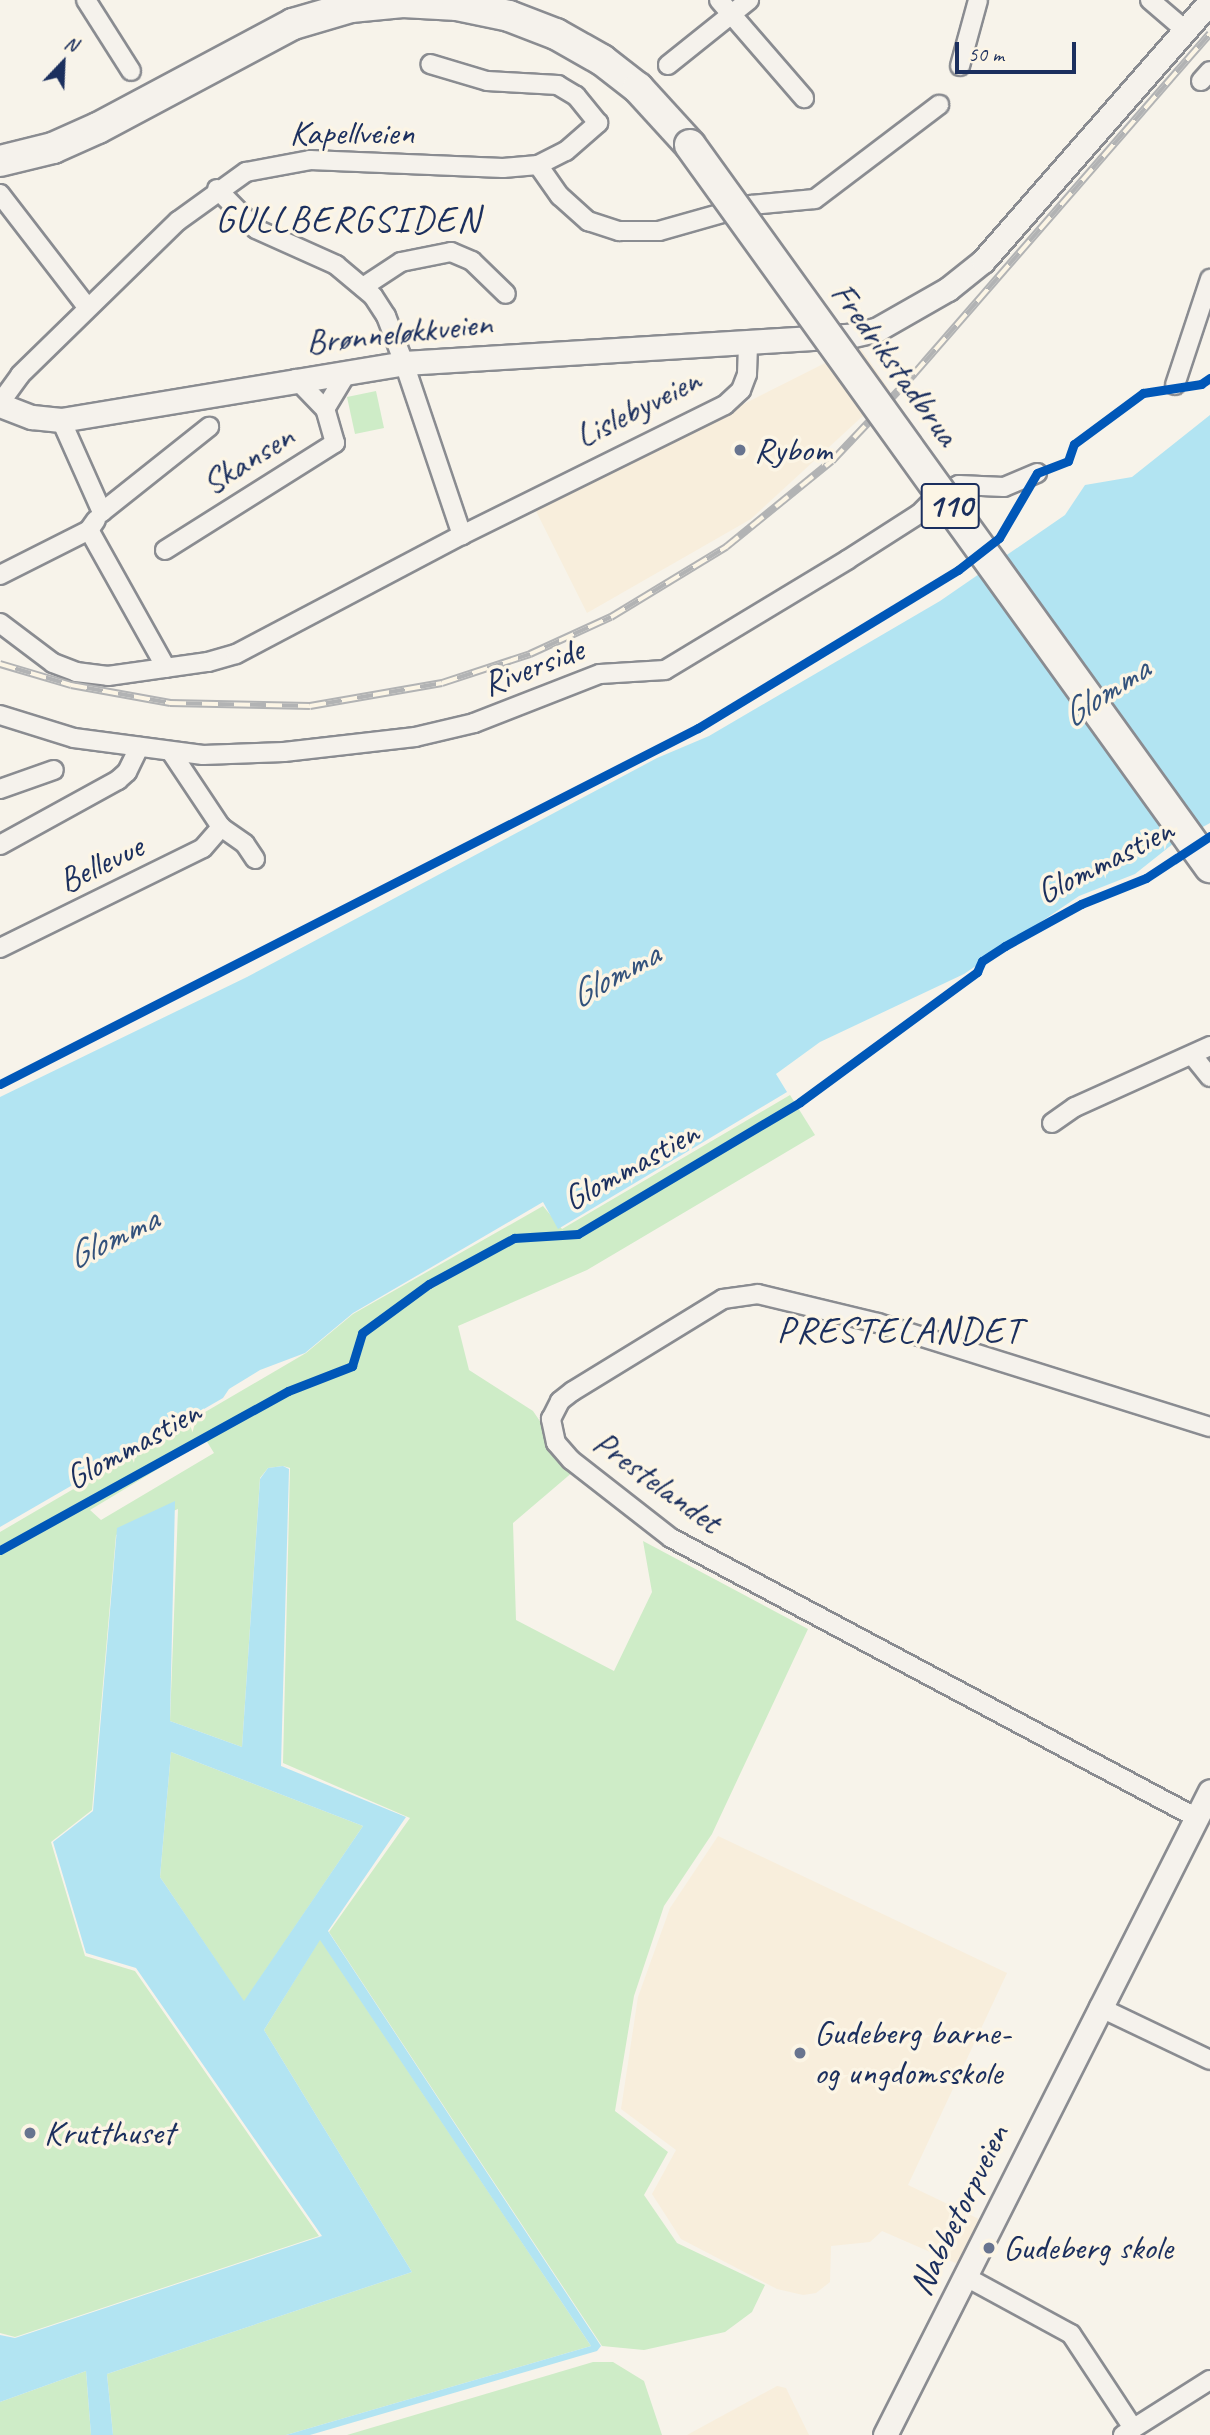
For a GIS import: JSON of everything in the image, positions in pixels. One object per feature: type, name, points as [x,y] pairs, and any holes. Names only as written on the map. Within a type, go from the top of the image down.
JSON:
[{"type":"highway","name":"Fredrikstadbrua","points":[[0,161],[53,148],[98,128],[293,24],[351,8],[403,2],[457,5],[509,16],[556,34],[602,60],[638,88],[690,145],[1210,867]]},
{"type":"street","points":[[86,0],[131,71]]},
{"type":"street","points":[[668,65],[725,7],[749,0]]},
{"type":"street","points":[[960,66],[978,0]]},
{"type":"street","points":[[1150,0],[1185,30]]},
{"type":"street","points":[[748,342],[849,336],[876,330],[948,289],[1013,230],[1210,2]]},
{"type":"street","points":[[725,7],[804,98]]},
{"type":"street","name":"Kapellveien","points":[[0,404],[20,375],[87,307],[217,190],[246,172],[286,162],[503,169],[538,165],[566,151],[598,123],[576,96],[549,82],[487,81],[430,64]]},
{"type":"street","points":[[538,165],[561,196],[588,221],[619,231],[659,231],[751,205],[815,199],[939,105]]},
{"type":"street","points":[[217,190],[256,229],[336,265],[363,287],[386,316],[462,534]]},
{"type":"street","points":[[0,194],[87,307]]},
{"type":"street","points":[[363,287],[401,262],[451,251],[472,261],[506,294]]},
{"type":"street","points":[[1175,386],[1210,279]]},
{"type":"street","name":"Brønneløkkveien","points":[[0,404],[32,417],[61,420],[404,363],[748,342]]},
{"type":"street","name":"Lislebyveien","points":[[0,623],[53,663],[76,672],[108,676],[236,654],[462,534],[725,405],[741,390],[747,374],[748,342]]},
{"type":"street","name":"Skansen","points":[[325,409],[348,371]]},
{"type":"street","name":"Skansen","points":[[165,550],[335,443],[325,409],[296,379]]},
{"type":"street","points":[[61,420],[103,512]]},
{"type":"street","points":[[0,575],[89,530],[103,512],[209,426]]},
{"type":"street","name":"Riverside","points":[[0,715],[74,738],[171,752],[284,752],[415,737],[474,723],[600,674],[665,670],[919,514],[939,494],[959,485],[1004,487],[1037,473]]},
{"type":"street","points":[[89,530],[166,668]]},
{"type":"street","points":[[0,845],[118,780],[127,772],[139,747]]},
{"type":"street","points":[[171,752],[221,827],[245,844],[255,859]]},
{"type":"street","points":[[0,789],[54,769]]},
{"type":"street","name":"Bellevue","points":[[0,948],[203,848],[221,827]]},
{"type":"street","points":[[1052,1123],[1075,1107],[1194,1056],[1210,1046]]},
{"type":"street","points":[[1194,1056],[1210,1077]]},
{"type":"street","name":"Prestelandet","points":[[1197,1818],[671,1538],[570,1460],[556,1443],[551,1419],[560,1401],[573,1391],[723,1299],[758,1294],[878,1323],[1210,1427]]},
{"type":"street","name":"Nabbetorpveien","points":[[885,2435],[1210,1791]]},
{"type":"street","points":[[1099,2007],[1210,2060]]},
{"type":"street","points":[[966,2277],[1071,2334],[1128,2432],[1210,2380]]},
{"type":"shaded area","name":"Rybom","points":[[859,346],[890,391],[751,519],[587,613],[535,509]]},
{"type":"shaded area","name":"Gudeberg barne- og ungdomsskole","points":[[718,1836],[1007,1973],[908,2185],[983,2221],[960,2265],[882,2231],[870,2242],[831,2246],[830,2282],[816,2293],[803,2295],[777,2289],[681,2239],[652,2194],[676,2150],[621,2109],[638,1997],[670,1908]]},
{"type":"shaded area","points":[[777,2386],[786,2388],[809,2435],[687,2435]]},
{"type":"green space","points":[[376,391],[384,428],[355,434],[347,397]]},
{"type":"green space","points":[[790,1095],[815,1135],[587,1270],[458,1326],[469,1370],[533,1411],[574,1471],[513,1523],[516,1620],[614,1671],[652,1592],[643,1541],[808,1629],[712,1834],[664,1906],[634,1996],[615,2111],[668,2152],[644,2195],[677,2243],[765,2285],[752,2312],[725,2332],[644,2350],[602,2346],[329,1932],[410,1818],[283,1763],[290,1468],[283,1466],[268,1468],[260,1478],[242,1747],[170,1721],[178,1509],[116,1535],[92,1810],[51,1842],[85,1956],[135,1971],[319,2236],[15,2337],[0,2333],[0,1532],[306,1353],[353,1314],[543,1206],[562,1229]],"holes":[[[206,1440],[214,1453],[101,1520],[90,1510]]]},
{"type":"green space","points":[[171,1752],[363,1826],[244,2002],[160,1877]]},
{"type":"green space","points":[[320,1939],[591,2346],[286,2435],[113,2435],[107,2374],[412,2272],[264,2030]]},
{"type":"green space","points":[[593,2362],[613,2362],[644,2381],[662,2435],[347,2435]]},
{"type":"green space","points":[[86,2371],[91,2435],[0,2435],[0,2402]]},
{"type":"water","name":"Glomma","points":[[1210,415],[1210,823],[1174,843],[1135,874],[1079,896],[964,974],[820,1042],[776,1074],[787,1092],[558,1229],[543,1202],[353,1313],[305,1353],[260,1370],[229,1389],[223,1398],[0,1527],[0,1097],[247,977],[657,758],[709,736],[940,601],[1065,515],[1085,485],[1132,477]]},
{"type":"water","points":[[283,1466],[289,1469],[281,1766],[406,1817],[328,1931],[601,2346],[597,2351],[310,2435],[286,2435],[591,2346],[320,1940],[264,2030],[412,2272],[107,2374],[113,2435],[91,2435],[86,2371],[0,2402],[0,2335],[15,2338],[322,2236],[136,1968],[86,1953],[53,1842],[93,1811],[117,1528],[175,1501],[170,1721],[242,1747],[260,1479],[268,1468]],"holes":[[[171,1752],[363,1826],[244,2001],[160,1877]]]},
{"type":"railway","points":[[0,664],[71,685],[170,703],[310,706],[442,683],[530,654],[611,617],[726,547],[832,461],[914,374],[1210,34]]},
{"type":"cycle path","points":[[0,1084],[698,728],[958,570],[999,538],[1037,473],[1068,461],[1074,444],[1143,393],[1201,384],[1210,378]]},
{"type":"cycle path","name":"Glommastien","points":[[0,1550],[288,1391],[352,1366],[362,1333],[429,1284],[514,1238],[578,1234],[800,1102],[977,972],[982,961],[1005,946],[1081,904],[1146,878],[1210,836]]},
{"type":"place","name":"Rybom","points":[[740,450]]},
{"type":"place","name":"Gudeberg barne- og ungdomsskole","points":[[800,2053]]},
{"type":"place","name":"Krutthuset","points":[[30,2133]]},
{"type":"place","name":"Gudeberg skole","points":[[989,2248]]},
{"type":"district","name":"GULLBERGSIDEN","points":[[348,219]]},
{"type":"district","name":"PRESTELANDET","points":[[900,1330]]}]
